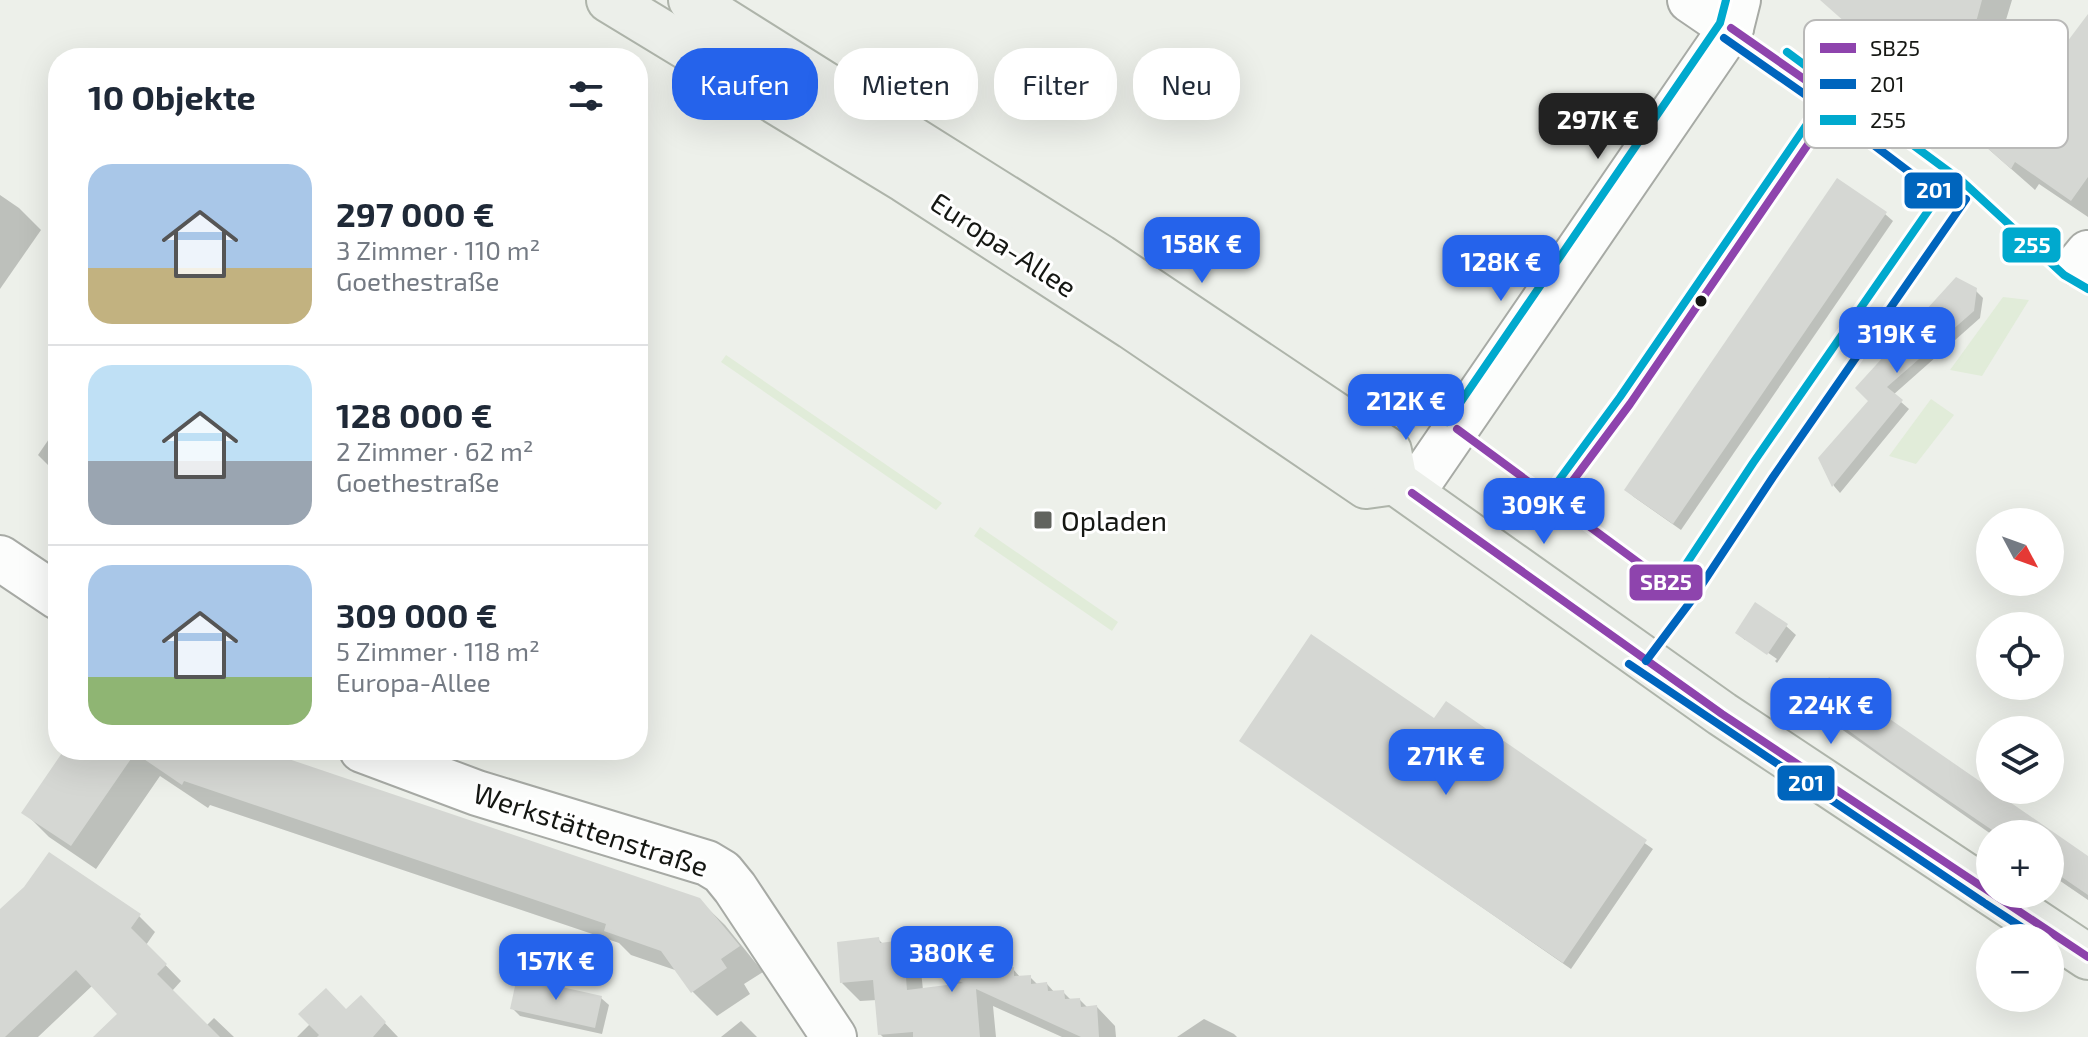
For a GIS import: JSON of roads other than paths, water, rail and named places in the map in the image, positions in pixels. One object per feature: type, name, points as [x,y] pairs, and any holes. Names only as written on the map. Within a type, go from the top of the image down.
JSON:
[{"type":"main road","name":"Europa-Allee","points":[[609,0],[905,180],[1132,327],[1366,486],[1403,488],[1389,451],[1100,257],[691,0]]},
{"type":"main road","points":[[1403,488],[1722,714],[1976,882]]},
{"type":"main road","points":[[2014,908],[2088,957]]},
{"type":"street","points":[[1403,488],[1734,14],[1690,0]]},
{"type":"street","points":[[0,558],[48,590]]},
{"type":"street","name":"Werkstättenstraße","points":[[389,760],[477,793],[707,863],[722,872],[834,1037]]},
{"type":"place","name":"Opladen","points":[[1043,520]]}]
